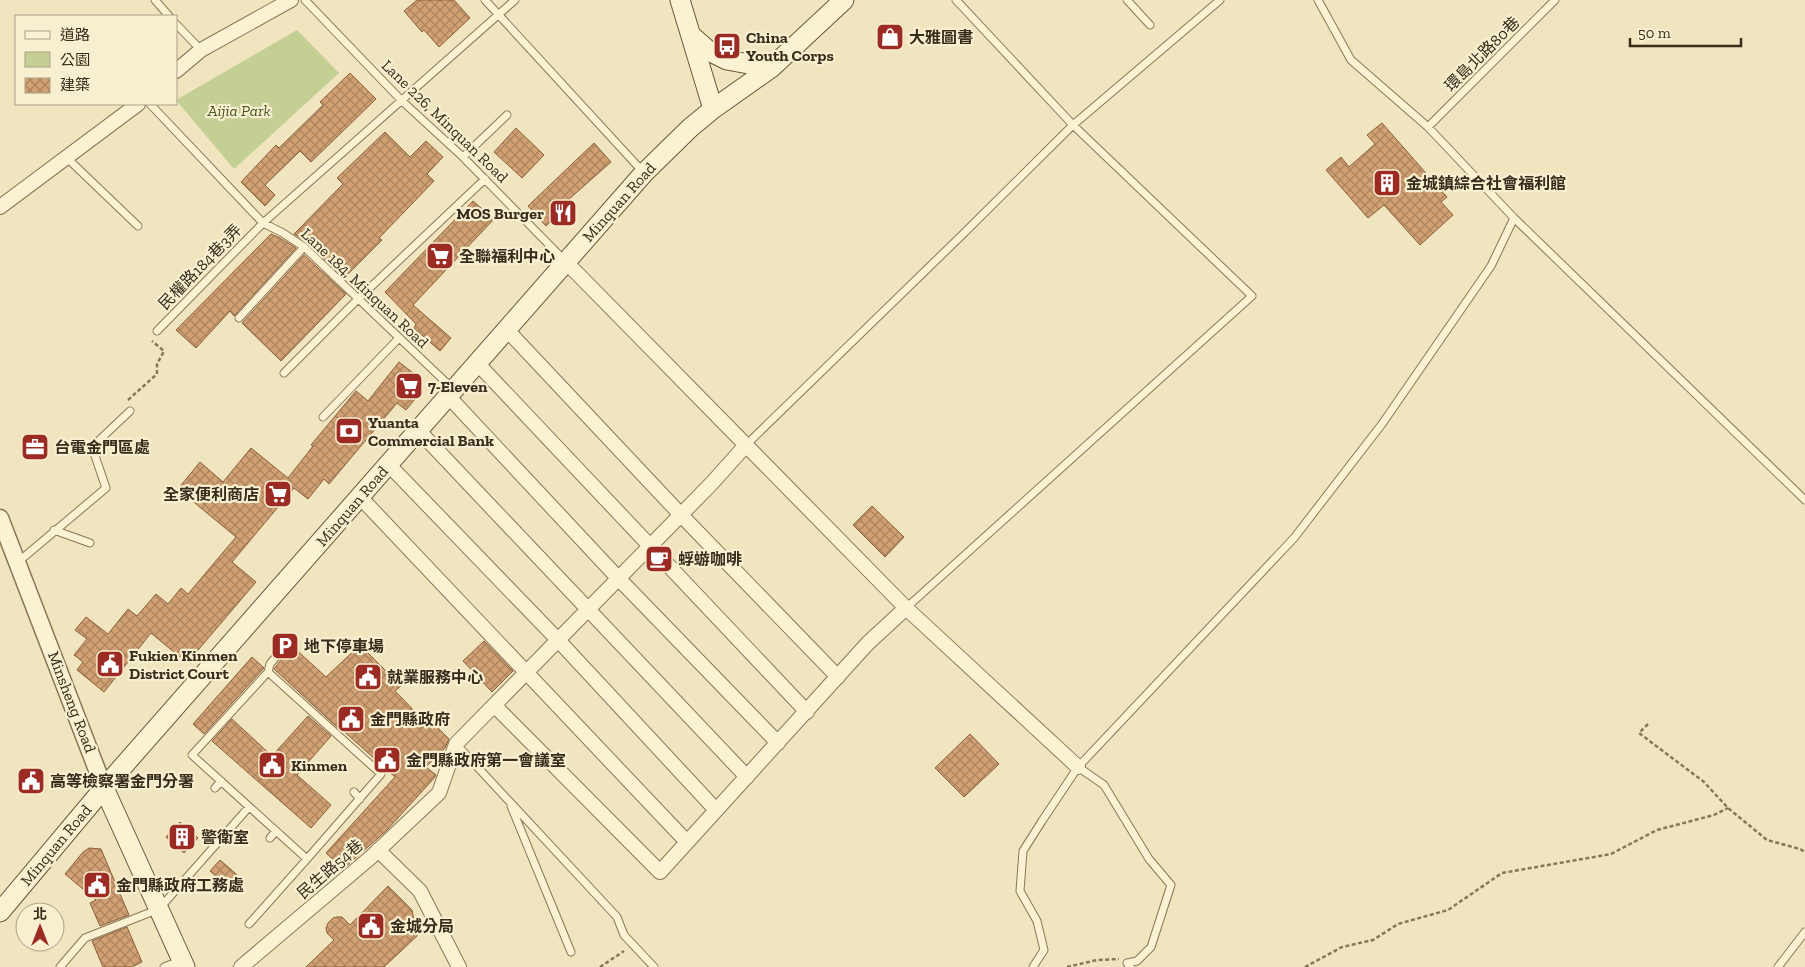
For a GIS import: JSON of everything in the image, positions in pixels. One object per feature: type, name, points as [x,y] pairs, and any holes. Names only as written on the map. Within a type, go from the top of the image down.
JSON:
[{"type":"main road","points":[[680,0],[713,109]]},
{"type":"main road","name":"Minquan Road","points":[[0,912],[104,788],[644,173],[690,128],[713,109],[771,68],[844,0]]},
{"type":"main road","points":[[692,36],[709,51],[727,60],[771,68]]},
{"type":"main road","name":"Minsheng Road","points":[[104,788],[184,964]]},
{"type":"street","points":[[178,69],[201,50],[291,0]]},
{"type":"street","points":[[0,207],[137,105]]},
{"type":"street","points":[[566,262],[906,608],[1078,767]]},
{"type":"street","points":[[507,330],[681,515],[838,677]]},
{"type":"street","points":[[477,363],[807,712]]},
{"type":"street","points":[[451,393],[619,579],[778,743]]},
{"type":"street","points":[[418,430],[747,777]]},
{"type":"street","points":[[456,744],[619,579],[746,445]]},
{"type":"street","points":[[388,464],[558,640],[716,810]]},
{"type":"street","points":[[360,497],[687,842]]},
{"type":"street","name":"Minsheng Road","points":[[1,524],[18,562],[104,788]]},
{"type":"street","points":[[494,705],[660,872],[868,643],[906,608]]},
{"type":"street","name":"民生路54巷","points":[[241,967],[378,850],[439,793],[456,744]]},
{"type":"street","points":[[378,850],[420,891],[459,967]]},
{"type":"lane","points":[[155,0],[168,15]]},
{"type":"lane","name":"Lane 226, Minquan Road","points":[[305,0],[402,101],[464,157],[566,262]]},
{"type":"lane","points":[[485,0],[644,173]]},
{"type":"lane","name":"民權路184巷3弄","points":[[157,331],[263,223],[515,0]]},
{"type":"lane","points":[[906,608],[1252,296],[1073,125],[956,0]]},
{"type":"lane","points":[[1127,0],[1150,25]]},
{"type":"lane","points":[[746,445],[1073,125],[1220,0]]},
{"type":"lane","points":[[1318,0],[1351,60],[1428,127],[1514,218],[1805,500]]},
{"type":"lane","name":"環島北路80巷","points":[[1428,127],[1555,0]]},
{"type":"lane","points":[[178,26],[201,50]]},
{"type":"lane","name":"Lane 184, Minquan Road","points":[[151,105],[263,223],[283,233],[304,248],[399,338],[451,393]]},
{"type":"lane","points":[[464,157],[507,115]]},
{"type":"lane","points":[[67,158],[138,226]]},
{"type":"lane","points":[[284,373],[358,299],[485,179]]},
{"type":"lane","points":[[1033,967],[1044,950],[1037,921],[1020,891],[1023,851],[1078,767],[1294,538],[1382,424],[1491,266],[1514,218]]},
{"type":"lane","points":[[240,318],[304,248]]},
{"type":"lane","points":[[323,417],[399,338]]},
{"type":"lane","points":[[18,562],[106,488],[92,446],[130,411]]},
{"type":"lane","points":[[54,530],[90,543]]},
{"type":"lane","points":[[285,646],[270,664],[268,672],[244,701],[192,755],[307,859]]},
{"type":"lane","points":[[249,924],[381,774],[268,672]]},
{"type":"lane","points":[[456,744],[617,917],[624,935],[654,967]]},
{"type":"lane","points":[[1078,767],[1104,784],[1149,859],[1171,885],[1150,947],[1137,961],[1128,965]]},
{"type":"lane","points":[[215,788],[221,781]]},
{"type":"lane","points":[[354,792],[360,799]]},
{"type":"lane","points":[[509,801],[571,952]]},
{"type":"lane","points":[[60,967],[85,938],[159,909],[249,808]]},
{"type":"lane","points":[[270,838],[276,831]]},
{"type":"lane","points":[[1778,967],[1805,932]]},
{"type":"lane","points":[[164,967],[184,964]]},
{"type":"path","points":[[130,411],[125,402],[156,374],[157,364],[164,351],[150,340],[157,331]]},
{"type":"path","points":[[1648,724],[1639,734],[1704,782],[1728,808],[1767,840],[1805,852]]},
{"type":"path","points":[[1305,967],[1342,947],[1372,940],[1398,924],[1448,910],[1502,873],[1611,854],[1657,830],[1714,815],[1728,808]]},
{"type":"path","points":[[600,967],[622,953],[631,942]]},
{"type":"path","points":[[1067,967],[1098,960],[1118,958],[1128,965]]},
{"type":"green space","name":"Aijia Park","points":[[297,30],[339,73],[234,169],[178,102],[178,99]]},
{"type":"building","points":[[417,0],[454,0],[470,18],[439,47],[424,30],[422,32],[404,11]]},
{"type":"building","points":[[350,73],[376,99],[311,162],[300,151],[265,185],[275,195],[265,206],[241,182],[276,145],[279,148],[323,105],[320,102]]},
{"type":"building","name":"金城鎮綜合社會福利館","points":[[1382,123],[1447,197],[1441,202],[1453,215],[1420,245],[1384,205],[1368,218],[1326,170],[1341,157],[1349,167],[1375,144],[1367,135]]},
{"type":"building","points":[[516,128],[544,155],[522,178],[494,152]]},
{"type":"building","points":[[385,132],[410,157],[426,141],[443,157],[427,174],[434,181],[379,238],[382,240],[344,278],[308,243],[294,234],[343,184],[337,178]]},
{"type":"building","points":[[594,143],[611,162],[568,200],[571,203],[546,226],[528,206]]},
{"type":"building","name":"全聯福利中心","points":[[473,201],[494,219],[413,305],[451,338],[440,351],[414,328],[416,324],[385,292]]},
{"type":"building","points":[[271,234],[296,248],[234,316],[230,311],[196,348],[176,330]]},
{"type":"building","points":[[304,255],[346,294],[281,361],[242,323]]},
{"type":"building","points":[[399,362],[417,376],[420,389],[419,394],[406,410],[397,403],[329,484],[324,479],[308,499],[294,488],[232,562],[256,582],[187,663],[151,633],[104,692],[77,670],[83,662],[74,655],[87,639],[75,630],[86,617],[108,634],[128,609],[137,616],[156,594],[168,604],[181,588],[188,594],[236,537],[178,489],[200,462],[223,482],[251,448],[288,478],[313,446],[311,445],[356,391],[368,401]]},
{"type":"building","points":[[872,506],[904,537],[885,557],[853,525]]},
{"type":"building","points":[[484,641],[513,671],[492,692],[463,661]]},
{"type":"building","name":"金門縣政府","points":[[291,645],[326,677],[360,645],[401,686],[395,691],[431,728],[435,725],[449,739],[445,748],[426,767],[436,775],[435,777],[387,830],[343,869],[326,853],[395,777],[274,669]]},
{"type":"building","points":[[252,657],[264,668],[204,734],[193,724]]},
{"type":"building","name":"Kinmen","points":[[308,716],[331,736],[297,775],[331,805],[311,828],[212,741],[232,719],[272,756]]},
{"type":"building","points":[[970,734],[999,764],[964,797],[935,768]]},
{"type":"building","name":"警衛室","points":[[180,822],[198,838],[184,853],[166,837]]},
{"type":"building","name":"金門縣政府工務處","points":[[89,848],[101,849],[129,915],[100,926],[90,903],[96,900],[65,874],[83,852]]},
{"type":"building","points":[[220,860],[243,880],[233,891],[210,871]]},
{"type":"building","name":"金城分局","points":[[388,886],[412,910],[417,936],[384,967],[306,967],[334,940],[327,933],[326,928],[333,918],[342,917],[350,925]]},
{"type":"building","points":[[127,927],[142,962],[132,967],[103,967],[92,941]]},
{"type":"place","name":"大雅圖書","points":[[890,37]]},
{"type":"place","name":"China Youth Corps","points":[[727,46]]},
{"type":"place","name":"金城鎮綜合社會福利館","points":[[1387,183]]},
{"type":"place","name":"MOS Burger","points":[[563,213]]},
{"type":"place","name":"全聯福利中心","points":[[440,256]]},
{"type":"place","name":"7-Eleven","points":[[409,386]]},
{"type":"place","name":"Yuanta Commercial Bank","points":[[349,431]]},
{"type":"place","name":"台電金門區處","points":[[35,447]]},
{"type":"place","name":"全家便利商店","points":[[278,494]]},
{"type":"place","name":"蜉蝣咖啡","points":[[659,559]]},
{"type":"place","name":"地下停車場","points":[[285,646]]},
{"type":"place","name":"Fukien Kinmen District Court","points":[[110,664]]},
{"type":"place","name":"就業服務中心","points":[[368,677]]},
{"type":"place","name":"金門縣政府","points":[[351,719]]},
{"type":"place","name":"金門縣政府第一會議室","points":[[387,760]]},
{"type":"place","name":"Kinmen","points":[[272,765]]},
{"type":"place","name":"高等檢察署金門分署","points":[[31,781]]},
{"type":"place","name":"警衛室","points":[[182,837]]},
{"type":"place","name":"金門縣政府工務處","points":[[97,885]]},
{"type":"place","name":"金城分局","points":[[371,926]]}]
